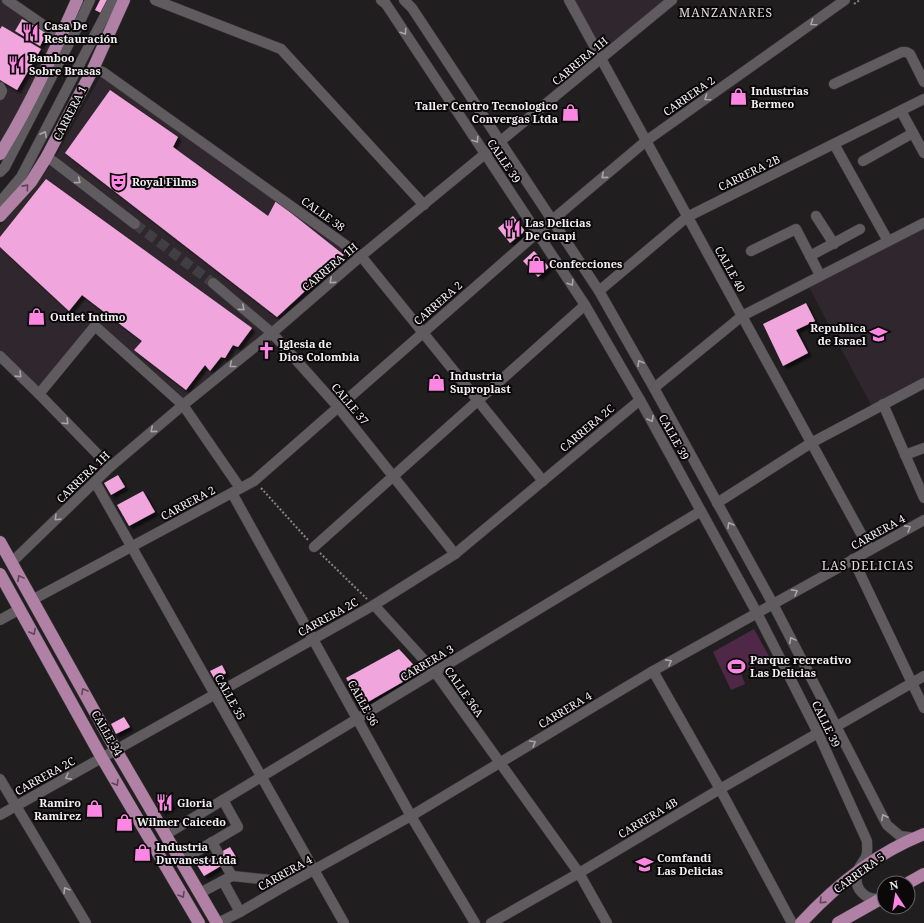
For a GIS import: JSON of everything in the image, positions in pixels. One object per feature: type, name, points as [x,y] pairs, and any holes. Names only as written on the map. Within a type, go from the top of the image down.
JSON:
[{"type":"main road","points":[[0,154],[13,133],[61,37],[77,0]]},
{"type":"main road","name":"CARRERA 1","points":[[0,216],[31,182],[46,158],[93,69],[124,0]]},
{"type":"main road","name":"CALLE 34","points":[[0,542],[116,750],[166,835],[184,859],[204,892],[218,923]]},
{"type":"main road","name":"CALLE 34","points":[[0,574],[102,758],[199,923]]},
{"type":"main road","name":"CARRERA 5","points":[[802,923],[819,903],[858,870],[886,852],[921,837]]},
{"type":"main road","points":[[838,923],[876,902]]},
{"type":"street","points":[[7,0],[61,37]]},
{"type":"street","points":[[0,172],[5,167],[90,0]]},
{"type":"street","points":[[0,202],[22,177],[113,0]]},
{"type":"street","points":[[155,0],[281,49],[424,205]]},
{"type":"street","name":"CALLE 39","points":[[381,0],[390,11],[538,232],[585,305],[640,400],[757,613],[818,733],[867,841],[866,856],[858,870],[857,885],[859,891],[864,896],[876,900]]},
{"type":"street","name":"CALLE 39","points":[[404,0],[412,8],[599,291],[773,604],[887,825],[900,836],[921,837]]},
{"type":"street","name":"CALLE 40","points":[[569,0],[870,550]]},
{"type":"street","name":"CARRERA 1H","points":[[12,562],[110,467],[183,405],[272,333],[361,256],[672,0]]},
{"type":"street","name":"CARRERA 2","points":[[32,600],[254,481],[538,232],[646,141],[845,0]]},
{"type":"street","points":[[834,84],[902,52],[910,54],[923,78]]},
{"type":"street","name":"CALLE 38","points":[[93,69],[103,72],[361,256],[543,481]]},
{"type":"street","points":[[0,87],[2,91],[0,95]]},
{"type":"street","name":"CARRERA 2B","points":[[599,291],[687,216],[924,99]]},
{"type":"street","points":[[901,111],[924,153]]},
{"type":"street","points":[[863,161],[913,133]]},
{"type":"street","points":[[834,144],[888,241]]},
{"type":"street","points":[[46,158],[53,161],[135,224]]},
{"type":"street","points":[[816,216],[834,244]]},
{"type":"street","points":[[654,388],[742,316],[924,223]]},
{"type":"street","points":[[810,256],[860,229]]},
{"type":"street","points":[[751,251],[796,230],[820,275]]},
{"type":"street","name":"CALLE 37","points":[[213,283],[272,333],[338,407],[455,554]]},
{"type":"street","points":[[314,547],[585,305]]},
{"type":"street","points":[[39,394],[95,326],[183,405],[236,491]]},
{"type":"street","points":[[0,356],[110,467]]},
{"type":"street","points":[[717,503],[811,443],[924,383]]},
{"type":"street","name":"CARRERA 2C","points":[[0,815],[374,605],[455,554],[640,400]]},
{"type":"street","points":[[883,404],[924,498]]},
{"type":"street","points":[[906,455],[924,448]]},
{"type":"street","name":"CALLE 35","points":[[95,482],[344,923]]},
{"type":"street","name":"CALLE 36","points":[[236,491],[411,816],[475,923]]},
{"type":"street","name":"CARRERA 3","points":[[166,835],[701,511]]},
{"type":"street","name":"CARRERA 4","points":[[218,923],[411,816],[653,671],[924,520]]},
{"type":"street","points":[[853,559],[924,708]]},
{"type":"street","name":"CALLE 36A","points":[[374,605],[435,672],[580,873],[607,923]]},
{"type":"street","points":[[0,620],[20,609]]},
{"type":"street","points":[[653,671],[720,788],[792,923]]},
{"type":"street","points":[[837,726],[924,676]]},
{"type":"street","name":"CARRERA 4B","points":[[491,923],[580,873],[720,788],[818,733]]},
{"type":"street","points":[[0,779],[86,923]]},
{"type":"street","points":[[184,859],[238,826],[223,800]]},
{"type":"street","points":[[212,842],[218,853]]},
{"type":"street","points":[[225,864],[228,878],[240,912]]},
{"type":"street","points":[[204,892],[228,878],[272,880],[283,887]]},
{"type":"path","points":[[254,481],[314,547],[374,605]]},
{"type":"shaded area","points":[[0,0],[7,0],[61,37],[0,154],[0,80],[17,89],[41,49],[2,26],[0,29]]},
{"type":"shaded area","points":[[569,0],[672,0],[601,59]]},
{"type":"shaded area","points":[[103,72],[361,256],[183,405],[95,326],[39,394],[0,356],[0,226],[37,185],[53,161]]},
{"type":"shaded area","name":"Republica de Israel","points":[[924,228],[924,380],[872,407],[809,287]]},
{"type":"shaded area","name":"Parque recreativo Las Delicias","points":[[754,629],[770,658],[741,673],[745,684],[731,690],[713,652]]},
{"type":"building","points":[[100,0],[110,0],[103,14],[95,10]]},
{"type":"building","name":"Casa De Restauración","points":[[22,19],[47,33],[40,46],[15,31]]},
{"type":"building","name":"Bamboo Sobre Brasas","points":[[2,26],[41,49],[17,90],[0,80],[0,29]]},
{"type":"building","points":[[110,90],[178,137],[173,147],[268,216],[276,201],[344,255],[277,317],[65,153]]},
{"type":"building","points":[[46,179],[252,328],[238,347],[233,345],[225,358],[221,357],[210,371],[205,365],[186,390],[134,350],[142,341],[82,295],[69,311],[0,247],[0,237]]},
{"type":"building","name":"Las Delicias De Guapi","points":[[513,216],[525,231],[510,243],[498,228]]},
{"type":"building","name":"Confecciones","points":[[534,251],[549,267],[538,277],[523,261]]},
{"type":"building","points":[[806,303],[815,321],[796,330],[808,353],[783,366],[763,324]]},
{"type":"building","points":[[118,475],[125,487],[111,495],[104,483]]},
{"type":"building","points":[[143,491],[155,512],[129,526],[117,505]]},
{"type":"building","points":[[399,649],[420,672],[361,706],[346,678]]},
{"type":"building","points":[[222,665],[226,673],[215,680],[210,671]]},
{"type":"building","points":[[124,717],[130,727],[116,734],[111,724]]},
{"type":"building","name":"Gloria","points":[[167,795],[173,806],[162,812],[156,801]]},
{"type":"building","points":[[230,847],[236,857],[204,876],[197,865]]},
{"type":"tunnel","points":[[135,224],[213,283]]},
{"type":"place","name":"Casa De Restauración","points":[[31,32]]},
{"type":"place","name":"Bamboo Sobre Brasas","points":[[16,64]]},
{"type":"place","name":"Industrias Bermeo","points":[[738,97]]},
{"type":"place","name":"Taller Centro Tecnologico Convergas Ltda","points":[[571,112]]},
{"type":"place","name":"Royal Films","points":[[119,182]]},
{"type":"place","name":"Las Delicias De Guapi","points":[[512,229]]},
{"type":"place","name":"Confecciones","points":[[536,264]]},
{"type":"place","name":"Outlet Intimo","points":[[37,317]]},
{"type":"place","name":"Republica de Israel","points":[[879,334]]},
{"type":"place","name":"Iglesia de Dios Colombia","points":[[266,350]]},
{"type":"place","name":"Industria Suproplast","points":[[437,382]]},
{"type":"place","name":"Parque recreativo Las Delicias","points":[[737,666]]},
{"type":"place","name":"Gloria","points":[[164,803]]},
{"type":"place","name":"Ramiro Ramirez","points":[[94,809]]},
{"type":"place","name":"Wilmer Caicedo","points":[[124,822]]},
{"type":"place","name":"Industria Duvanest Ltda","points":[[143,853]]},
{"type":"place","name":"Comfandi Las Delicias","points":[[644,864]]},
{"type":"district","name":"MANZANARES","points":[[726,13]]},
{"type":"district","name":"LAS DELICIAS","points":[[868,566]]}]
